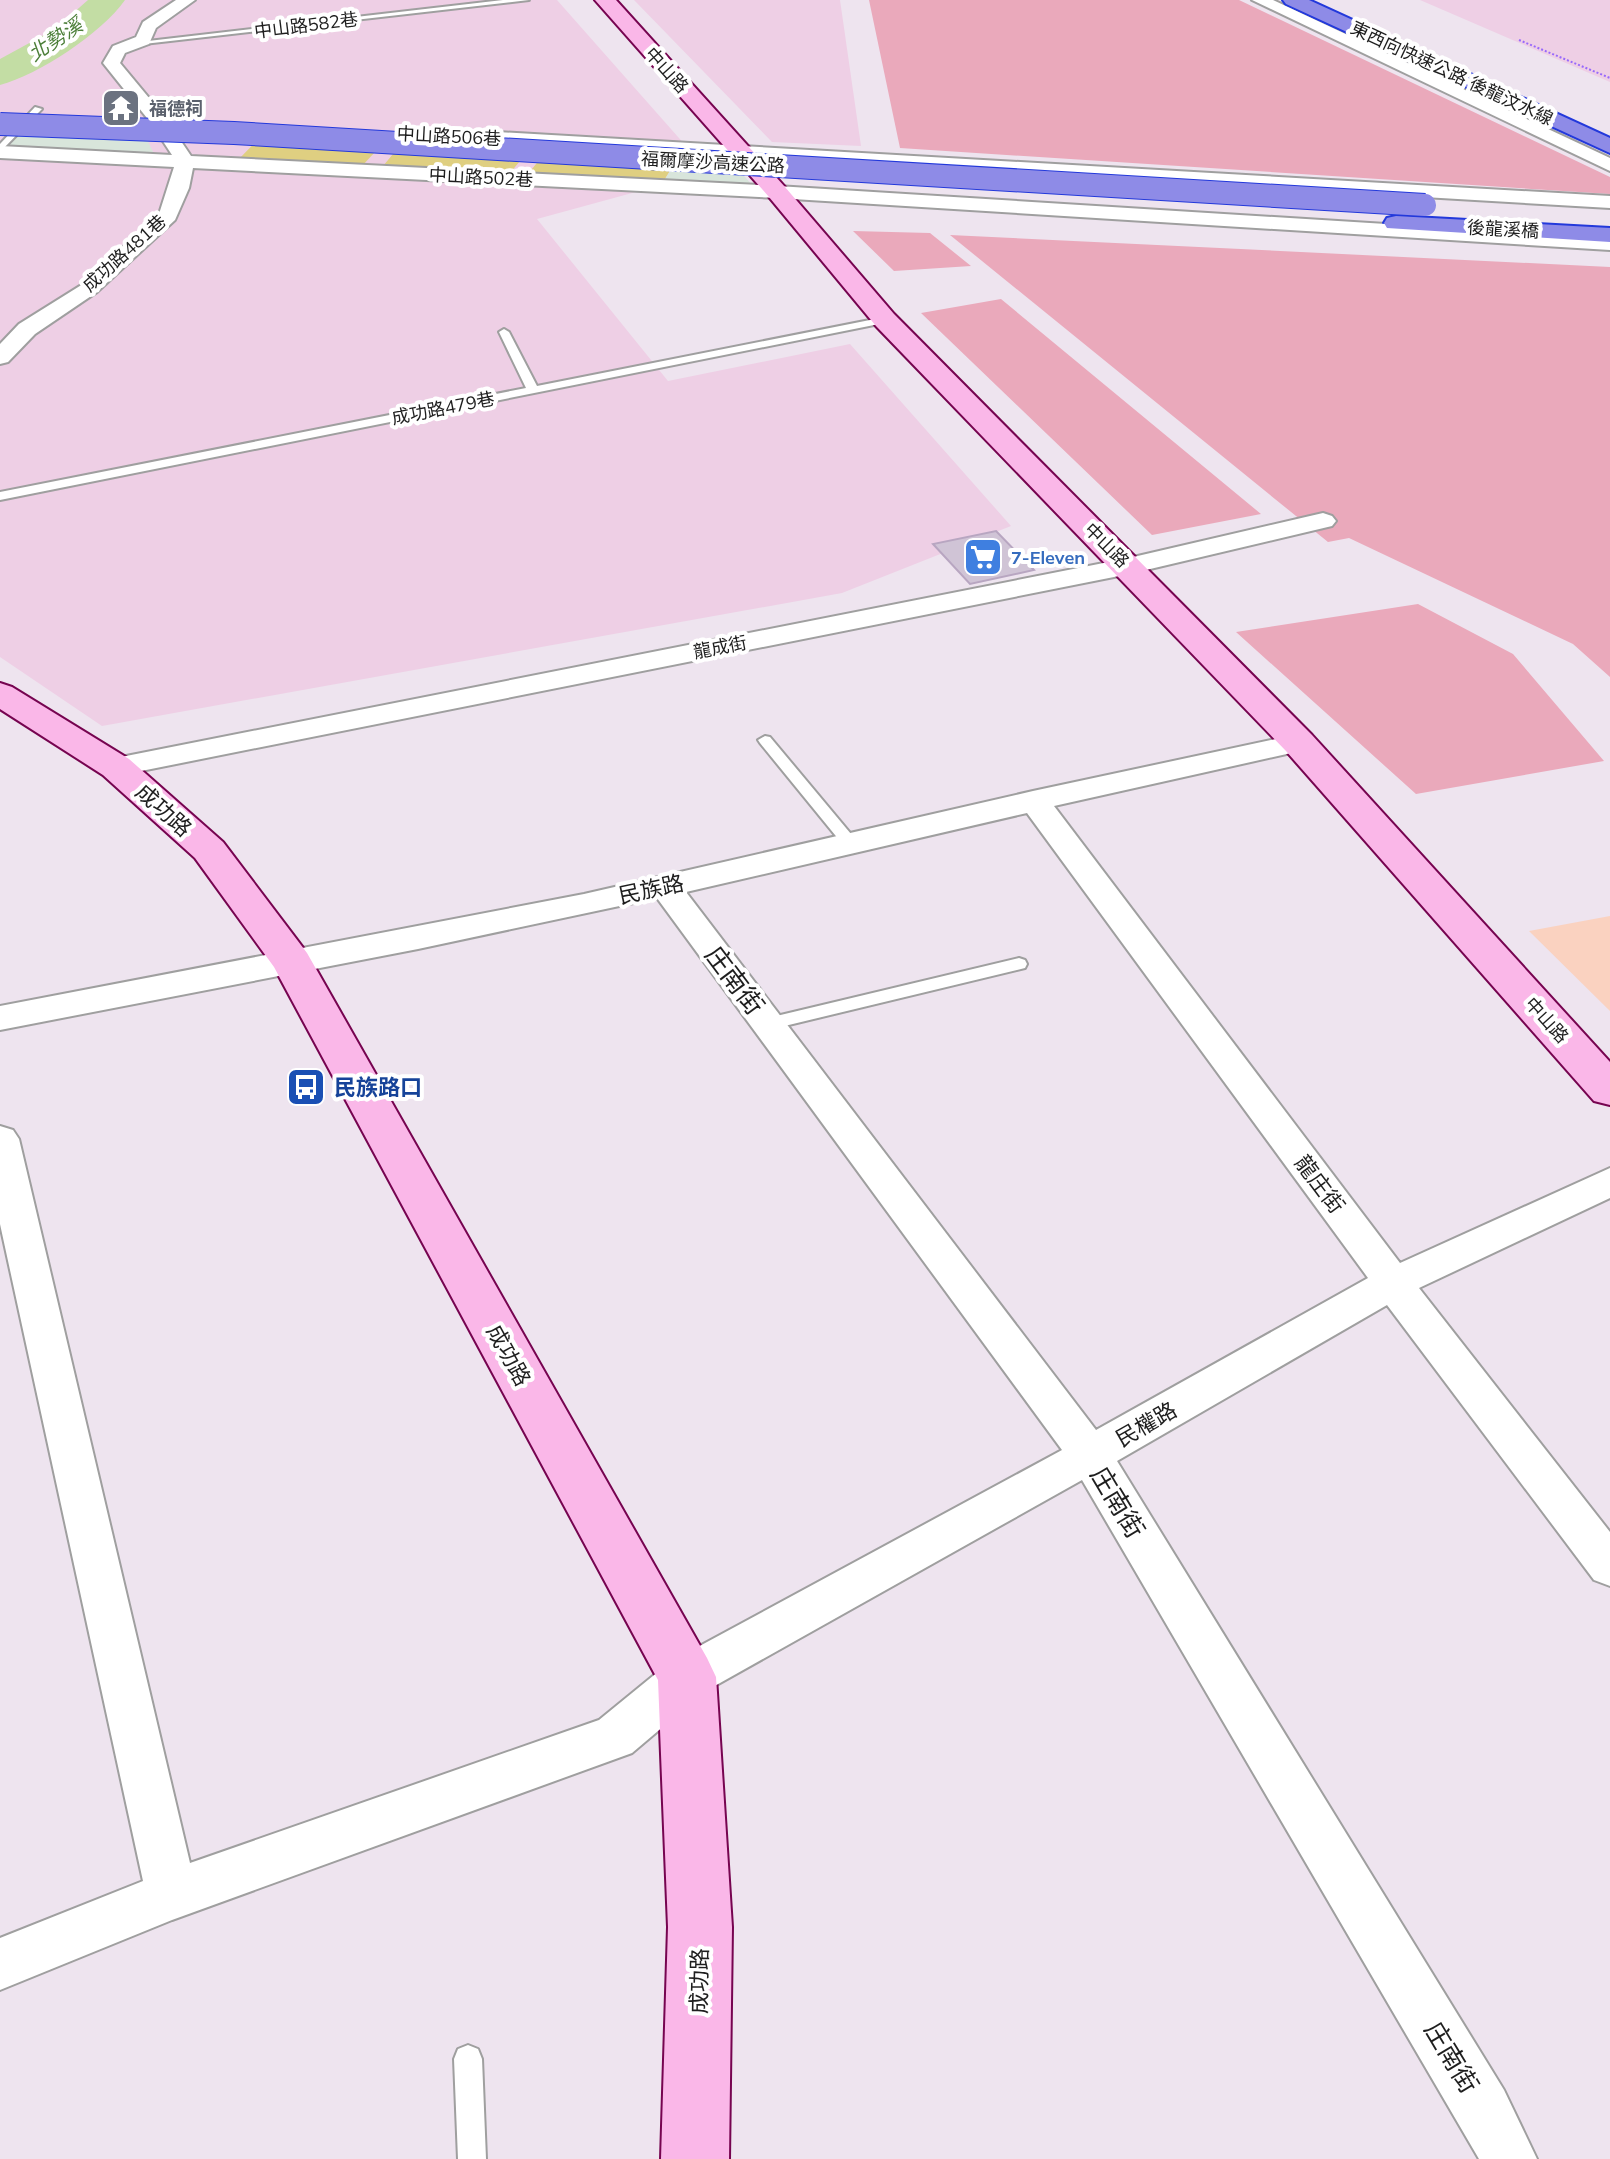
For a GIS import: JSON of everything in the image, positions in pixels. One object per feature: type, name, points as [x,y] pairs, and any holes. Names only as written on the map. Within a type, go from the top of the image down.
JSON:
[{"type":"highway","name":"東西向快速公路 後龍汶水線","points":[[1293,0],[1610,146]]},
{"type":"highway","name":"東西向快速公路 後龍汶水線","points":[[1329,0],[1610,127]]},
{"type":"highway","name":"福爾摩沙高速公路","points":[[0,124],[234,133],[1425,205]]},
{"type":"highway","name":"福爾摩沙高速公路","points":[[0,142],[297,155],[1396,223]]},
{"type":"highway","name":"後龍溪橋","points":[[1425,205],[1610,214]]},
{"type":"highway","name":"後龍溪橋","points":[[1396,223],[1610,235]]},
{"type":"main road","name":"中山路","points":[[605,0],[777,192],[885,320],[1299,743],[1610,1090]]},
{"type":"main road","name":"成功路","points":[[0,694],[116,767],[209,850],[292,963],[687,1677],[700,1927],[695,2159]]},
{"type":"street","points":[[180,162],[158,120],[111,63],[119,50],[143,40],[149,25],[187,0]]},
{"type":"street","points":[[1260,0],[1610,165]]},
{"type":"street","name":"中山路506巷","points":[[131,119],[1610,202]]},
{"type":"street","name":"中山路502巷","points":[[0,153],[777,192],[1610,244]]},
{"type":"street","name":"成功路481巷","points":[[0,357],[27,329],[90,288],[168,216],[179,188],[180,162]]},
{"type":"street","name":"龍成街","points":[[116,767],[1129,566],[1323,521]]},
{"type":"street","name":"民族路","points":[[0,1018],[292,963],[665,886],[1033,800],[1299,743]]},
{"type":"street","name":"龍庄街","points":[[1033,800],[1393,1283],[1610,1566]]},
{"type":"street","name":"庄南街","points":[[665,886],[1090,1455],[1484,2110],[1509,2159]]},
{"type":"street","points":[[0,1139],[172,1895]]},
{"type":"street","name":"民權路","points":[[0,1964],[172,1895],[615,1737],[687,1677],[1090,1455],[1393,1283],[1610,1182]]},
{"type":"lane","name":"中山路582巷","points":[[135,43],[525,0]]},
{"type":"lane","points":[[0,153],[38,109]]},
{"type":"lane","name":"成功路479巷","points":[[0,496],[885,320]]},
{"type":"lane","points":[[504,332],[533,390]]},
{"type":"lane","points":[[765,740],[850,843]]},
{"type":"lane","points":[[768,1024],[1019,964]]},
{"type":"lane","points":[[468,2059],[472,2159]]},
{"type":"path","points":[[1519,40],[1610,78]]},
{"type":"shaded area","points":[[0,0],[557,0],[709,172],[537,219],[668,381],[850,344],[1011,526],[842,593],[102,726],[0,657]]},
{"type":"shaded area","points":[[634,0],[840,0],[861,146],[772,142]]},
{"type":"shaded area","points":[[869,0],[1239,0],[1610,177],[1610,194],[900,148]]},
{"type":"shaded area","points":[[1420,0],[1610,0],[1610,82]]},
{"type":"shaded area","points":[[29,119],[140,124],[154,154],[3,146]]},
{"type":"shaded area","points":[[269,128],[391,135],[361,167],[238,160]]},
{"type":"shaded area","points":[[408,136],[535,143],[510,173],[383,166]]},
{"type":"shaded area","points":[[552,144],[682,151],[662,184],[528,174]]},
{"type":"shaded area","points":[[682,151],[724,154],[756,189],[662,184]]},
{"type":"shaded area","points":[[853,231],[930,233],[971,266],[894,271]]},
{"type":"shaded area","points":[[950,235],[1610,267],[1610,677],[1573,644],[1349,538],[1328,542]]},
{"type":"shaded area","points":[[1001,299],[1261,514],[1152,535],[921,313]]},
{"type":"shaded area","points":[[1418,604],[1513,654],[1604,761],[1416,794],[1236,632]]},
{"type":"shaded area","points":[[1610,916],[1610,1011],[1529,931]]},
{"type":"building","name":"7-Eleven","points":[[996,531],[1034,570],[970,584],[933,544]]},
{"type":"waterway","name":"北勢溪","points":[[0,74],[67,36],[108,0]]},
{"type":"place","name":"福德祠","points":[[121,108]]},
{"type":"place","name":"7-Eleven","points":[[983,557]]},
{"type":"place","name":"民族路口","points":[[306,1087]]}]
